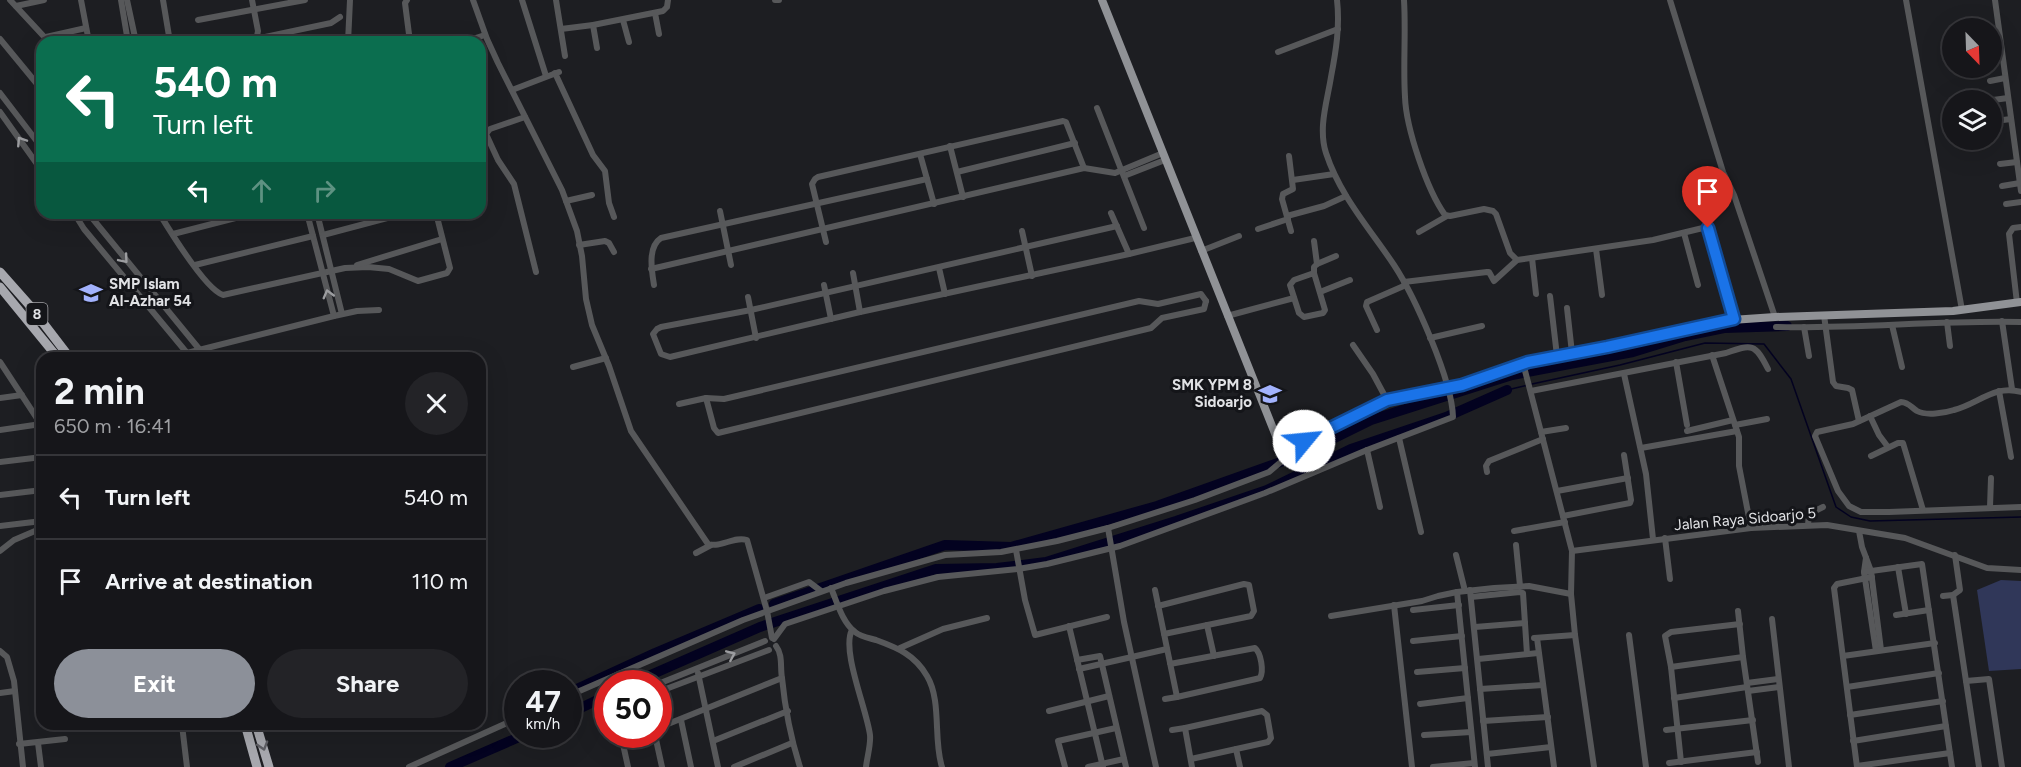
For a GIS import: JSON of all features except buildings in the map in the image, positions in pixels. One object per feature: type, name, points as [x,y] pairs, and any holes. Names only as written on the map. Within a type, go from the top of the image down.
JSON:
[{"type":"highway","name":"8","points":[[0,272],[31,307],[65,352]]},
{"type":"highway","name":"8","points":[[0,287],[53,352]]},
{"type":"highway","points":[[244,730],[247,735]]},
{"type":"highway","points":[[246,730],[257,767]]},
{"type":"highway","points":[[258,730],[269,767]]},
{"type":"main road","points":[[1102,0],[1276,436],[1281,443],[1288,446],[1304,441],[1387,400],[1449,391],[1523,365],[1557,356],[1734,319],[1775,317],[1825,322],[1880,320],[1983,309],[2019,302]]},
{"type":"street","points":[[10,0],[44,36]]},
{"type":"street","points":[[16,6],[44,0]]},
{"type":"street","points":[[81,0],[88,36]]},
{"type":"street","points":[[121,0],[127,36]]},
{"type":"street","points":[[127,0],[135,36]]},
{"type":"street","points":[[163,0],[169,36]]},
{"type":"street","points":[[252,0],[257,36]]},
{"type":"street","points":[[198,20],[305,0]]},
{"type":"street","points":[[348,36],[350,0]]},
{"type":"street","points":[[407,0],[405,3],[409,36]]},
{"type":"street","points":[[473,0],[485,35],[482,36]]},
{"type":"street","points":[[522,0],[546,76]]},
{"type":"street","points":[[556,0],[565,56]]},
{"type":"street","points":[[561,29],[593,26],[655,13],[666,10],[668,0]]},
{"type":"street","points":[[769,650],[765,646],[783,625],[838,604],[938,577],[1018,568],[1112,547],[1265,494],[1367,450],[1450,419],[1454,415],[1449,391],[1430,338],[1405,284],[1346,196],[1334,174],[1326,150],[1322,129],[1338,29],[1337,0]]},
{"type":"street","points":[[1404,0],[1405,103],[1424,172],[1443,213],[1447,216]]},
{"type":"street","points":[[1670,0],[1723,172],[1734,195],[1775,317]]},
{"type":"street","points":[[1905,0],[1962,310]]},
{"type":"street","points":[[1995,0],[2021,191]]},
{"type":"street","points":[[655,13],[659,34]]},
{"type":"street","points":[[281,36],[331,23],[340,17]]},
{"type":"street","points":[[623,20],[629,42]]},
{"type":"street","points":[[593,26],[597,48]]},
{"type":"street","points":[[61,36],[86,28]]},
{"type":"street","points":[[1278,52],[1338,29]]},
{"type":"street","points":[[258,31],[262,36]]},
{"type":"street","points":[[486,37],[566,201],[577,231],[590,316],[636,439],[705,541],[711,545]]},
{"type":"street","points":[[0,40],[36,83]]},
{"type":"street","points":[[512,90],[557,73],[593,154],[605,171],[609,203],[614,217]]},
{"type":"street","points":[[1990,81],[2005,78]]},
{"type":"street","points":[[0,93],[36,140]]},
{"type":"street","points":[[2002,99],[2008,98]]},
{"type":"street","points":[[1097,108],[1144,228]]},
{"type":"street","points":[[0,112],[36,163]]},
{"type":"street","points":[[486,131],[525,117]]},
{"type":"street","points":[[2002,121],[2011,120]]},
{"type":"street","points":[[826,242],[812,184],[815,179],[1063,121],[1066,122],[1084,168]]},
{"type":"street","points":[[486,138],[514,184],[536,272]]},
{"type":"street","points":[[957,172],[1075,143]]},
{"type":"street","points":[[950,146],[963,197]]},
{"type":"street","points":[[920,153],[934,204]]},
{"type":"street","points":[[1289,156],[1293,190],[1282,196],[1291,231]]},
{"type":"street","points":[[651,269],[1084,168],[1122,173],[1164,157]]},
{"type":"street","points":[[2000,164],[2017,162]]},
{"type":"street","points":[[1293,180],[1334,174]]},
{"type":"street","points":[[654,285],[651,269],[656,243],[659,239],[927,179]]},
{"type":"street","points":[[2002,186],[2020,183]]},
{"type":"street","points":[[566,201],[592,195]]},
{"type":"street","points":[[1258,229],[1346,196]]},
{"type":"street","points":[[2006,204],[2021,202]]},
{"type":"street","points":[[1419,232],[1447,216],[1484,209],[1493,211],[1510,253],[1517,260]]},
{"type":"street","points":[[720,211],[731,265]]},
{"type":"street","points":[[1111,213],[1129,254]]},
{"type":"street","points":[[78,219],[185,352]]},
{"type":"street","points":[[92,219],[200,350]]},
{"type":"street","points":[[163,219],[195,265],[215,290],[223,295],[345,268],[389,268],[418,281],[447,273],[450,270],[437,219]]},
{"type":"street","points":[[173,234],[232,219]]},
{"type":"street","points":[[308,219],[334,316]]},
{"type":"street","points":[[318,219],[342,314]]},
{"type":"street","points":[[323,235],[383,219]]},
{"type":"street","points":[[1116,226],[751,310],[661,327],[653,334],[661,354],[670,357],[1196,237]]},
{"type":"street","points":[[2019,302],[2009,234],[2013,228],[2021,227]]},
{"type":"street","points":[[1377,330],[1366,306],[1367,302],[1405,284],[1487,272],[1494,281],[1517,260],[1596,249],[1704,228],[1709,230],[1734,319]]},
{"type":"street","points":[[1023,231],[1032,276]]},
{"type":"street","points":[[1684,233],[1698,285]]},
{"type":"street","points":[[195,265],[313,236]]},
{"type":"street","points":[[1201,250],[1239,236]]},
{"type":"street","points":[[345,268],[442,239]]},
{"type":"street","points":[[1314,241],[1317,264]]},
{"type":"street","points":[[579,245],[606,242],[614,252]]},
{"type":"street","points":[[101,250],[110,243]]},
{"type":"street","points":[[1596,249],[1602,295]]},
{"type":"street","points":[[1314,273],[1292,282],[1291,288],[1301,316],[1321,314],[1325,310],[1314,267],[1336,256]]},
{"type":"street","points":[[1532,258],[1536,294]]},
{"type":"street","points":[[939,268],[945,294]]},
{"type":"street","points":[[853,273],[860,312]]},
{"type":"street","points":[[1320,292],[1350,280]]},
{"type":"street","points":[[824,285],[831,319]]},
{"type":"street","points":[[679,404],[706,398],[724,399],[1139,301],[1158,304],[1201,294],[1206,301],[1204,309],[1162,318],[1152,328],[718,432],[714,428],[706,398]]},
{"type":"street","points":[[1550,296],[1557,356]]},
{"type":"street","points":[[748,297],[756,338]]},
{"type":"street","points":[[1206,301],[1220,297]]},
{"type":"street","points":[[1227,316],[1294,298]]},
{"type":"street","points":[[1158,304],[1162,318]]},
{"type":"street","points":[[1567,308],[1572,353]]},
{"type":"street","points":[[1983,309],[1984,321]]},
{"type":"street","points":[[194,352],[342,314],[379,310]]},
{"type":"street","points":[[1880,320],[1892,325],[1984,321],[2021,322]]},
{"type":"street","points":[[2002,321],[2012,389]]},
{"type":"street","points":[[1776,327],[1804,327],[1825,322],[1833,382],[1836,386],[1852,390],[1859,422]]},
{"type":"street","points":[[1947,322],[1950,346]]},
{"type":"street","points":[[1892,325],[1902,367]]},
{"type":"street","points":[[1430,338],[1482,326]]},
{"type":"street","points":[[1804,327],[1809,356]]},
{"type":"street","points":[[1353,345],[1387,400]]},
{"type":"street","points":[[1530,388],[1624,374],[1726,353],[1748,346],[1759,351],[1768,369]]},
{"type":"street","points":[[1712,355],[1740,441],[1739,466],[1750,528]]},
{"type":"street","points":[[573,367],[606,358]]},
{"type":"street","points":[[1676,362],[1687,428],[1735,426]]},
{"type":"street","points":[[1,364],[36,417]]},
{"type":"street","points":[[1523,365],[1572,551],[1571,594],[1575,635],[1594,767]]},
{"type":"street","points":[[1624,374],[1641,448],[1653,539]]},
{"type":"street","points":[[2021,392],[2012,389],[1999,391],[1953,411],[1921,412],[1904,402],[1859,422],[1817,432],[1815,435],[1838,491],[1849,506],[1870,513],[2021,507]]},
{"type":"street","points":[[1999,391],[2011,457]]},
{"type":"street","points":[[0,398],[22,395]]},
{"type":"street","points":[[1870,416],[1888,447]]},
{"type":"street","points":[[1641,448],[1767,418]]},
{"type":"street","points":[[0,430],[36,426]]},
{"type":"street","points":[[1487,472],[1486,463],[1489,461],[1542,436],[1566,428]]},
{"type":"street","points":[[1399,438],[1421,532]]},
{"type":"street","points":[[1871,456],[1898,443],[1904,444],[1923,510]]},
{"type":"street","points":[[582,690],[743,620],[768,614],[819,589],[832,590],[945,555],[1017,554],[1108,531],[1272,470],[1284,457],[1288,446]]},
{"type":"street","points":[[1367,450],[1380,507]]},
{"type":"street","points":[[1514,531],[1629,504],[1631,500],[1624,455]]},
{"type":"street","points":[[0,462],[36,458]]},
{"type":"street","points":[[1557,491],[1628,478]]},
{"type":"street","points":[[1990,478],[1990,507]]},
{"type":"street","points":[[0,495],[36,491]]},
{"type":"street","points":[[1808,525],[1809,514],[1823,507]]},
{"type":"street","points":[[0,526],[36,522]]},
{"type":"street","name":"Jalan Raya Sidoarjo 5","points":[[1572,551],[1750,528],[1827,525],[1905,538],[1987,568],[2021,570]]},
{"type":"street","points":[[0,551],[10,542],[36,531]]},
{"type":"street","points":[[1108,531],[1124,622],[1156,767]]},
{"type":"street","points":[[1859,531],[1866,558],[1879,650]]},
{"type":"street","points":[[696,553],[711,545],[740,538],[747,540],[768,614],[771,627],[770,639],[781,656],[792,742],[800,767]]},
{"type":"street","points":[[1665,538],[1670,579]]},
{"type":"street","points":[[1516,545],[1520,586]]},
{"type":"street","points":[[1017,554],[1018,568],[1035,635],[1107,617]]},
{"type":"street","points":[[1456,555],[1469,593],[1488,767]]},
{"type":"street","points":[[1943,596],[1953,595],[1960,590],[1955,555]]},
{"type":"street","points":[[1950,753],[1857,767],[1834,587],[1837,584],[1898,567],[1922,564],[1935,643],[1952,767]]},
{"type":"street","points":[[1898,567],[1906,614]]},
{"type":"street","points":[[764,598],[804,583],[811,582],[819,589]]},
{"type":"street","points":[[1158,606],[1244,584],[1249,585],[1253,615],[1164,634]]},
{"type":"street","points":[[1469,593],[1529,586],[1571,594]]},
{"type":"street","points":[[832,590],[852,630],[861,636],[900,648],[923,670],[931,684],[938,754],[942,767]]},
{"type":"street","points":[[1155,590],[1177,697]]},
{"type":"street","points":[[1433,767],[1475,765],[1457,592]]},
{"type":"street","points":[[1331,616],[1422,601],[1457,592],[1522,592],[1527,654]]},
{"type":"street","points":[[1953,595],[1979,767]]},
{"type":"street","points":[[1394,605],[1412,767]]},
{"type":"street","points":[[1413,610],[1459,605]]},
{"type":"street","points":[[1738,610],[1758,762]]},
{"type":"street","points":[[1896,615],[1929,610]]},
{"type":"street","points":[[900,648],[943,629],[987,618]]},
{"type":"street","points":[[1772,619],[1789,767]]},
{"type":"street","points":[[1474,627],[1526,623]]},
{"type":"street","points":[[1681,762],[1671,667],[1665,638],[1669,633],[1740,624]]},
{"type":"street","points":[[1207,625],[1214,656]]},
{"type":"street","points":[[1069,626],[1103,765]]},
{"type":"street","points":[[852,630],[849,639],[857,688],[870,734],[866,767]]},
{"type":"street","points":[[1526,639],[1575,635]]},
{"type":"street","points":[[1629,635],[1646,767]]},
{"type":"street","points":[[1413,641],[1462,636]]},
{"type":"street","points":[[1537,638],[1554,767]]},
{"type":"street","points":[[672,685],[770,639]]},
{"type":"street","points":[[1843,656],[1935,643]]},
{"type":"street","points":[[672,680],[776,646]]},
{"type":"street","points":[[1165,699],[1262,676],[1259,652],[1255,648],[1170,664]]},
{"type":"street","points":[[1079,669],[1167,649]]},
{"type":"street","points":[[0,651],[5,654],[9,662],[15,691],[23,767]]},
{"type":"street","points":[[1478,659],[1538,653]]},
{"type":"street","points":[[1077,660],[1100,656],[1126,767]]},
{"type":"street","points":[[1671,667],[1743,657]]},
{"type":"street","points":[[1417,672],[1465,668]]},
{"type":"street","points":[[698,673],[718,767]]},
{"type":"street","points":[[1846,687],[1939,673]]},
{"type":"street","points":[[672,723],[782,678]]},
{"type":"street","points":[[1674,698],[1747,687],[1778,679]]},
{"type":"street","points":[[1966,681],[1988,679],[2002,767]]},
{"type":"street","points":[[1480,689],[1543,685]]},
{"type":"street","points":[[1747,687],[1779,687]]},
{"type":"street","points":[[0,693],[15,691]]},
{"type":"street","points":[[1049,711],[1109,696]]},
{"type":"street","points":[[1420,704],[1468,698]]},
{"type":"street","points":[[1850,715],[1943,700]]},
{"type":"street","points":[[713,741],[788,711]]},
{"type":"street","points":[[1172,730],[1262,711],[1266,713],[1270,740],[1191,759]]},
{"type":"street","points":[[1484,722],[1548,717]]},
{"type":"street","points":[[681,720],[691,767]]},
{"type":"street","points":[[1666,730],[1753,720]]},
{"type":"street","points":[[410,767],[504,724]]},
{"type":"street","points":[[1853,741],[1946,726]]},
{"type":"street","points":[[1065,767],[1059,741],[1116,728]]},
{"type":"street","points":[[1185,728],[1192,767]]},
{"type":"street","points":[[183,730],[187,767]]},
{"type":"street","points":[[1424,735],[1471,732]]},
{"type":"street","points":[[19,744],[65,739]]},
{"type":"street","points":[[38,742],[41,767]]},
{"type":"street","points":[[734,767],[792,742]]},
{"type":"street","points":[[1486,753],[1551,747]]},
{"type":"street","points":[[624,748],[628,767]]},
{"type":"street","points":[[658,748],[662,767]]},
{"type":"street","points":[[1236,749],[1240,767]]},
{"type":"street","points":[[1669,763],[1757,752]]},
{"type":"street","points":[[1088,767],[1124,759]]},
{"type":"shaded area","points":[[2001,580],[2021,581],[2021,669],[1989,671],[1977,590]]},
{"type":"waterway","points":[[774,604],[945,545],[1011,547],[1157,506],[1300,455],[1371,420],[1512,375],[1633,352],[1685,336],[1724,328],[1787,326]]},
{"type":"waterway","points":[[1532,384],[1620,365],[1705,343],[1764,344],[1791,379],[1836,507],[1851,517],[1870,521],[2021,517]]},
{"type":"waterway","points":[[1507,390],[1528,385]]},
{"type":"waterway","points":[[662,670],[760,627],[936,569],[997,568],[1046,562],[1176,521],[1267,490],[1351,449],[1446,417],[1507,390]]},
{"type":"waterway","points":[[582,687],[759,609]]},
{"type":"waterway","points":[[582,707],[594,702]]},
{"type":"waterway","points":[[450,767],[504,744]]},
{"type":"place","name":"SMP Islam Al-Azhar 54","points":[[91,293]]},
{"type":"place","name":"SMK YPM 8 Sidoarjo","points":[[1270,394]]},
{"type":"route","points":[[1304,441],[1387,400],[1462,385],[1528,362],[1734,319],[1708,228]]}]
